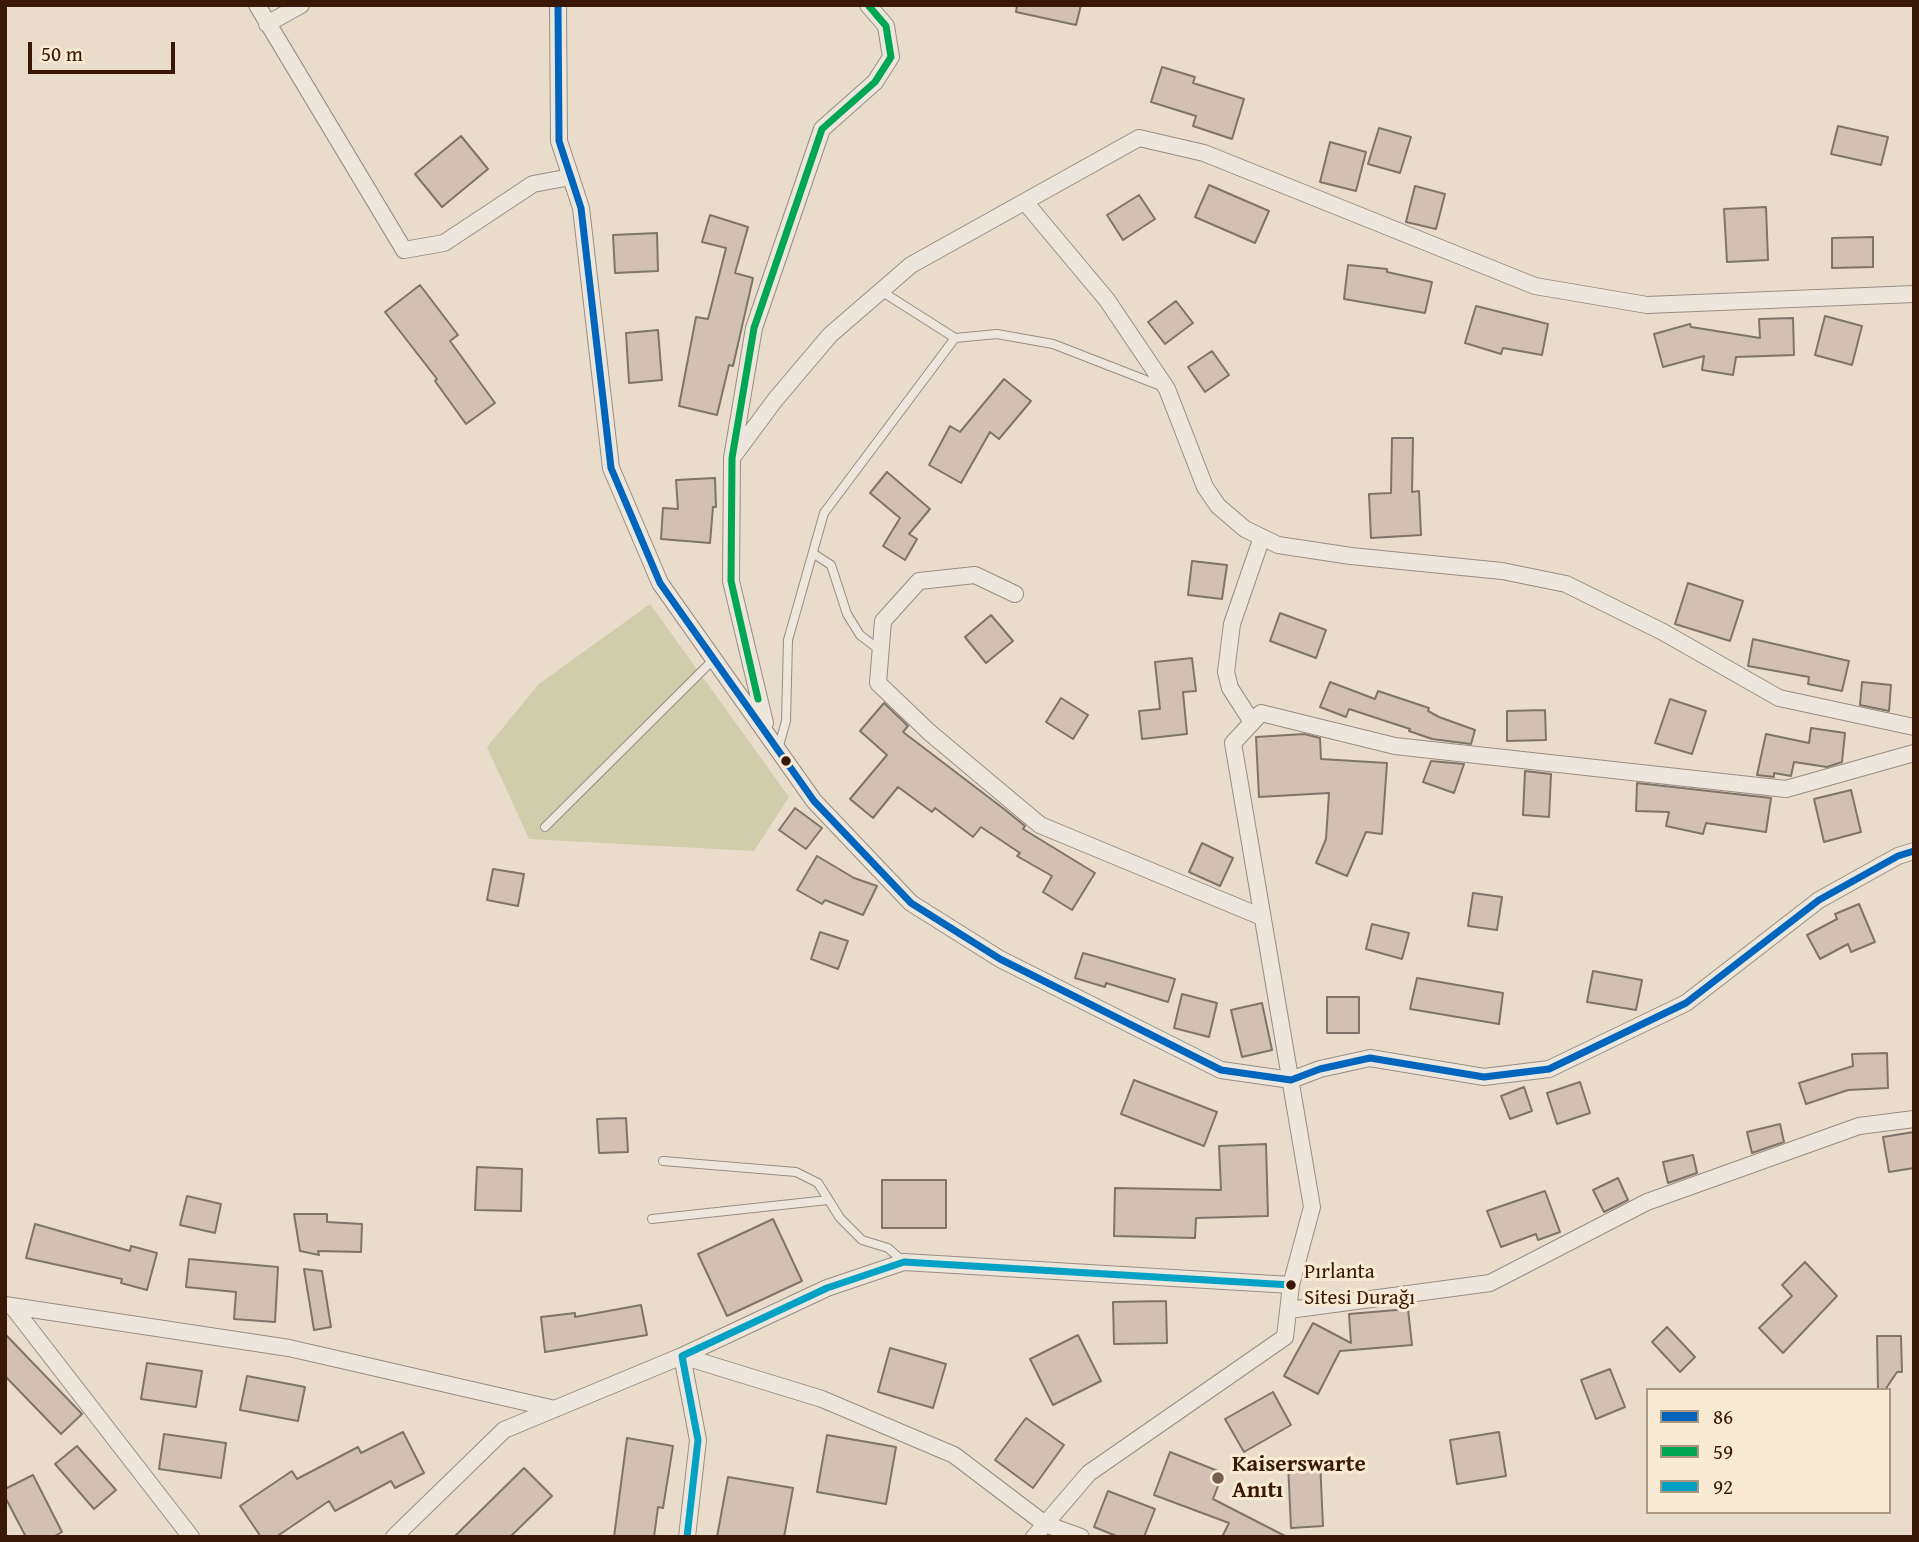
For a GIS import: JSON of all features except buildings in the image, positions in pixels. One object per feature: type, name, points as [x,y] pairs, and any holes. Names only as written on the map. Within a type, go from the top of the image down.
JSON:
[{"type":"street","points":[[257,5],[404,250],[444,243],[533,184],[571,177]]},
{"type":"street","points":[[267,24],[301,5]]},
{"type":"street","points":[[558,5],[559,141],[581,208],[611,468],[660,583],[814,800],[911,903],[1000,958],[1222,1070],[1291,1080],[1320,1069],[1370,1058],[1484,1077],[1549,1069],[1686,1003],[1819,900],[1898,856],[1914,851]]},
{"type":"street","points":[[768,734],[731,581],[732,458],[754,328],[822,129],[875,82],[891,57],[886,26],[868,5]]},
{"type":"street","points":[[732,458],[830,335],[911,265],[1139,138],[1204,153],[1535,286],[1647,305],[1914,295]]},
{"type":"street","points":[[1025,202],[1107,300],[1167,389],[1205,486],[1218,506],[1245,528],[1278,545],[1502,571],[1566,584],[1663,632],[1779,698],[1914,727]]},
{"type":"street","points":[[1252,722],[1230,688],[1226,672],[1232,624],[1262,537]]},
{"type":"street","points":[[1015,594],[975,575],[919,580],[883,621],[878,683],[929,732],[1040,825],[1262,917]]},
{"type":"street","points":[[1040,1530],[1089,1473],[1286,1337],[1291,1285],[1312,1207],[1233,743],[1261,713],[1395,746],[1786,789],[1914,753]]},
{"type":"street","points":[[1289,1310],[1490,1283],[1647,1202],[1859,1126],[1914,1119]]},
{"type":"street","points":[[394,1537],[504,1430],[682,1356],[827,1288],[904,1262],[1291,1285]]},
{"type":"street","points":[[8,1305],[289,1348],[555,1409]]},
{"type":"street","points":[[8,1305],[191,1537]]},
{"type":"street","points":[[682,1356],[822,1398],[954,1455],[1040,1530],[1081,1537]]},
{"type":"street","points":[[682,1356],[698,1440],[687,1537]]},
{"type":"lane","points":[[881,290],[955,338],[997,334],[1054,344],[1167,389]]},
{"type":"lane","points":[[778,749],[786,721],[788,640],[824,513],[955,338]]},
{"type":"lane","points":[[814,554],[831,565],[847,614],[860,635],[881,651]]},
{"type":"lane","points":[[545,827],[714,659]]},
{"type":"lane","points":[[663,1161],[796,1172],[818,1183],[840,1218],[862,1240],[888,1248],[904,1262]]},
{"type":"lane","points":[[652,1219],[828,1200]]},
{"type":"shaded area","points":[[650,604],[789,797],[754,851],[529,839],[487,747],[539,684]]},
{"type":"transit line","name":"86","points":[[558,5],[559,141],[581,208],[611,468],[660,583],[814,801],[911,903],[1000,959],[1221,1070],[1291,1080],[1320,1069],[1370,1058],[1484,1077],[1549,1069],[1686,1003],[1819,900],[1898,856],[1914,851]]},
{"type":"transit line","name":"59","points":[[758,699],[731,581],[732,458],[754,328],[822,129],[875,82],[891,57],[886,26],[868,5]]},
{"type":"transit line","name":"92","points":[[687,1537],[698,1440],[682,1356],[827,1288],[904,1262],[1291,1285]]},
{"type":"place","name":"Pırlanta Sitesi Durağı","points":[[1291,1285]]},
{"type":"place","name":"Kaiserswarte Anıtı","points":[[1218,1478]]}]
